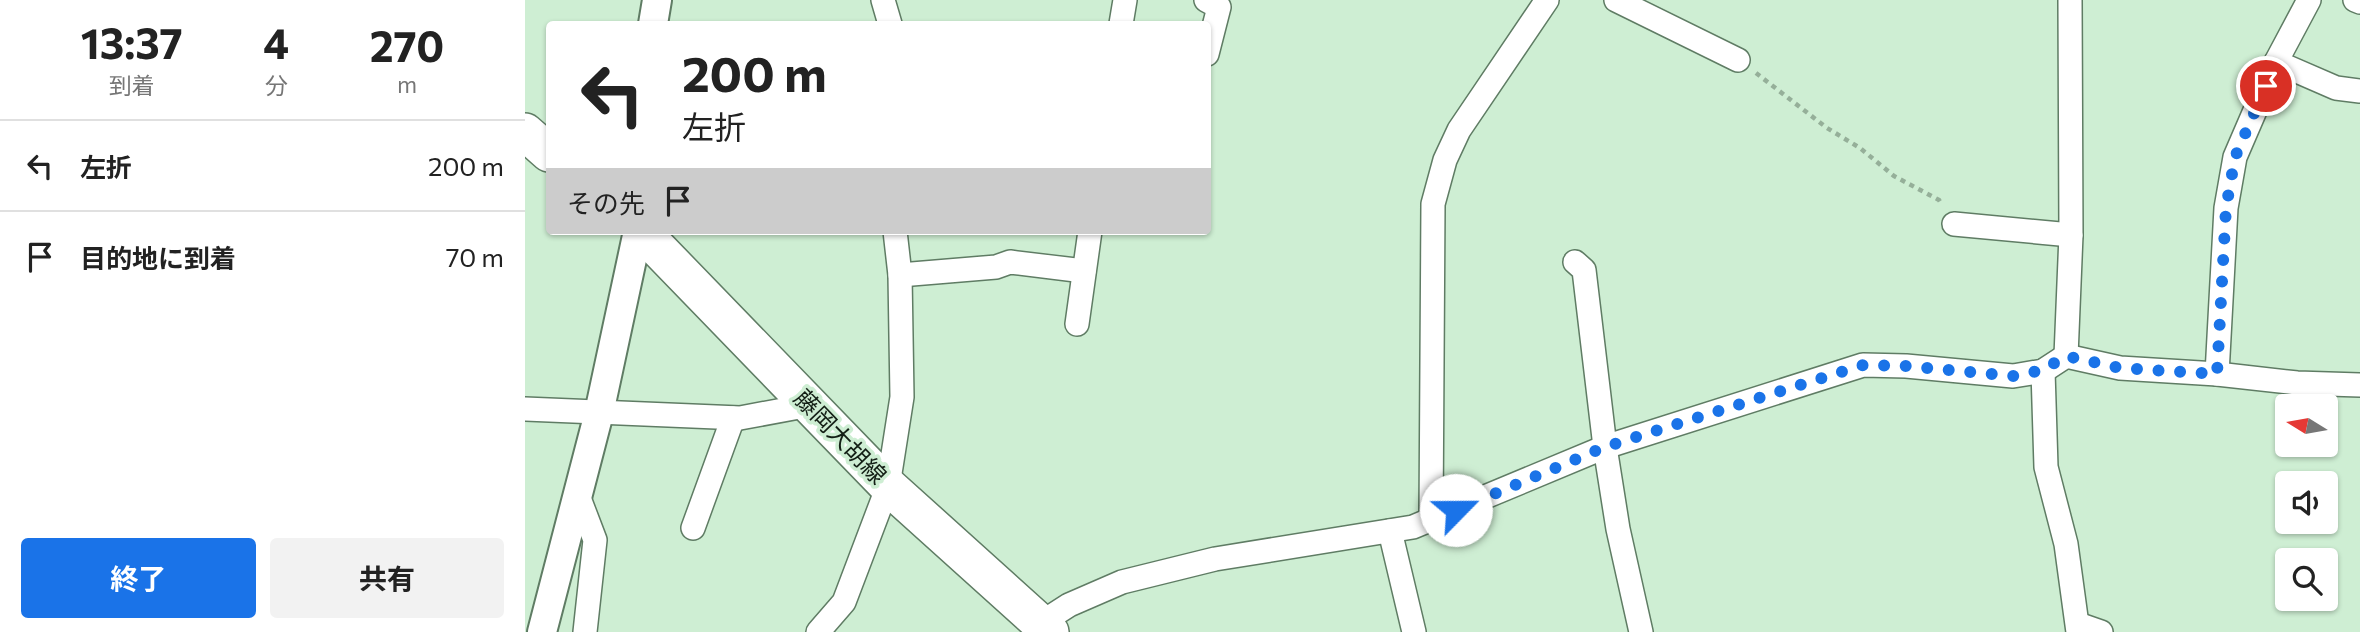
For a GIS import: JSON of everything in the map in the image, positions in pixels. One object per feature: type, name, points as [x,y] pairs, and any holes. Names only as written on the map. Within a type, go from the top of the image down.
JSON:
[{"type":"main road","points":[[525,132],[546,150]]},
{"type":"main road","name":"藤岡大胡線","points":[[643,235],[888,486],[1045,627]]},
{"type":"street","points":[[654,21],[657,0]]},
{"type":"street","points":[[883,0],[889,21]]},
{"type":"street","points":[[1122,21],[1125,0]]},
{"type":"street","points":[[1206,0],[1219,7],[1211,38]]},
{"type":"street","points":[[1431,521],[1433,204],[1445,160],[1459,130],[1547,0]]},
{"type":"street","points":[[1616,0],[1738,60]]},
{"type":"street","points":[[2066,356],[2071,234],[2070,0]]},
{"type":"street","points":[[2217,374],[2226,208],[2235,157],[2276,62],[2309,0]]},
{"type":"street","points":[[2355,0],[2360,2]]},
{"type":"street","points":[[2276,62],[2336,88],[2360,91]]},
{"type":"street","points":[[1954,224],[2071,234]]},
{"type":"street","points":[[542,632],[579,498],[638,235]]},
{"type":"street","points":[[818,632],[844,602],[888,486],[902,397],[900,275],[895,235]]},
{"type":"street","points":[[1077,324],[1089,235]]},
{"type":"street","points":[[900,275],[996,267],[1010,262],[1084,271]]},
{"type":"street","points":[[1575,262],[1584,270],[1605,447],[1618,529],[1641,632]]},
{"type":"street","points":[[1045,627],[1069,605],[1122,582],[1215,559],[1413,527],[1605,447],[1863,365],[1906,366],[2013,376],[2043,370],[2066,356],[2120,368],[2217,374],[2297,383],[2360,385]]},
{"type":"street","points":[[2043,370],[2046,467],[2066,544],[2078,628],[2101,632]]},
{"type":"street","points":[[525,410],[733,418],[810,405]]},
{"type":"street","points":[[693,528],[733,418]]},
{"type":"street","points":[[579,498],[594,540],[585,632]]},
{"type":"street","points":[[1390,531],[1414,632]]},
{"type":"path","points":[[1738,60],[1827,128],[1860,148],[1894,176],[1939,200],[1954,224]]},
{"type":"route","points":[[1456,510],[1605,447],[1863,365],[1906,366],[2013,376],[2043,370],[2066,356],[2120,368],[2217,374],[2226,208],[2235,157],[2266,86]]}]
